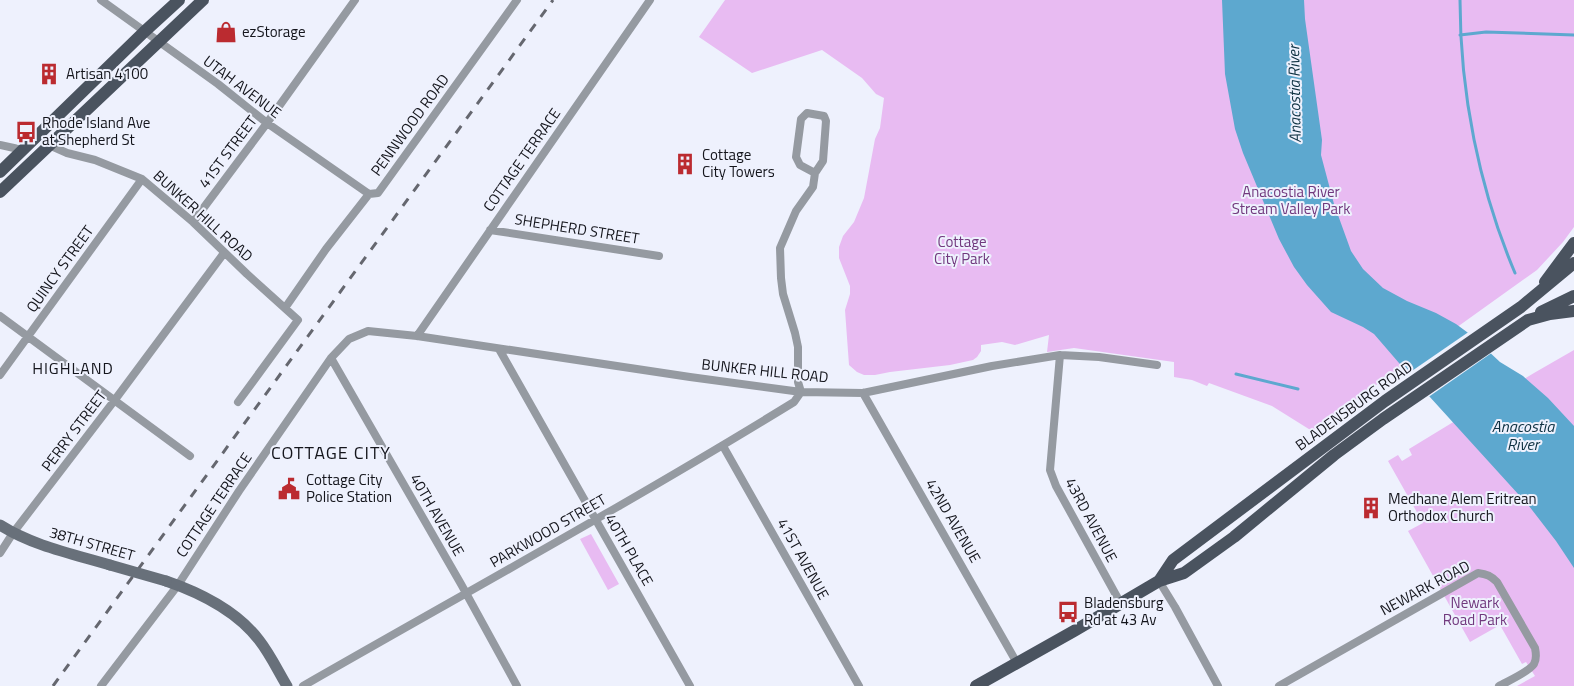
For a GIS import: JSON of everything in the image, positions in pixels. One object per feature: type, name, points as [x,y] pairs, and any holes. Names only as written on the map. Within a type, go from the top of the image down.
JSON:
[{"type":"main road","points":[[0,172],[179,0]]},
{"type":"main road","points":[[0,192],[203,0]]},
{"type":"main road","points":[[1535,296],[1574,243]]},
{"type":"main road","name":"BLADENSBURG ROAD","points":[[1159,581],[1173,560],[1402,389],[1535,296],[1574,262]]},
{"type":"main road","points":[[1528,320],[1574,296]]},
{"type":"main road","name":"BLADENSBURG ROAD","points":[[976,686],[1159,581],[1184,574],[1218,549],[1334,455],[1511,330],[1528,320],[1550,314],[1574,311]]},
{"type":"main road","name":"38TH STREET","points":[[0,525],[36,543],[178,585],[225,608],[259,640],[287,686]]},
{"type":"street","name":"UTAH AVENUE","points":[[101,0],[218,84],[267,123],[368,194]]},
{"type":"street","name":"41ST STREET","points":[[193,222],[355,0]]},
{"type":"street","name":"PENNWOOD ROAD","points":[[285,308],[368,194],[378,193],[517,0]]},
{"type":"street","name":"COTTAGE TERRACE","points":[[417,336],[650,0]]},
{"type":"street","points":[[800,392],[798,382],[798,347],[783,294],[780,248],[796,211],[813,187],[815,173],[823,161],[826,121],[824,116],[807,113],[801,119],[796,157],[800,165],[815,173]]},
{"type":"street","name":"BUNKER HILL ROAD","points":[[49,144],[67,153],[95,160],[142,179],[193,222],[224,253],[298,320],[238,402]]},
{"type":"street","points":[[0,145],[23,150]]},
{"type":"street","name":"QUINCY STREET","points":[[0,375],[142,179]]},
{"type":"street","name":"SHEPHERD STREET","points":[[490,230],[659,256]]},
{"type":"street","name":"PERRY STREET","points":[[0,553],[13,533],[224,253]]},
{"type":"street","points":[[0,316],[190,456]]},
{"type":"street","name":"BUNKER HILL ROAD","points":[[349,339],[368,331],[417,336],[800,392],[864,393],[992,366],[1060,355],[1099,357],[1157,365]]},
{"type":"street","name":"COTTAGE TERRACE","points":[[100,686],[178,585],[239,491],[331,358],[349,339]]},
{"type":"street","name":"40TH PLACE","points":[[499,349],[690,686]]},
{"type":"street","name":"43RD AVENUE","points":[[1060,355],[1050,470],[1056,486],[1121,604]]},
{"type":"street","name":"40TH AVENUE","points":[[331,358],[466,593],[517,686]]},
{"type":"street","name":"PARKWOOD STREET","points":[[302,686],[723,446],[794,402],[800,392]]},
{"type":"street","name":"42ND AVENUE","points":[[864,393],[1017,663]]},
{"type":"street","name":"41ST AVENUE","points":[[723,446],[859,686]]},
{"type":"street","name":"NEWARK ROAD","points":[[1279,686],[1478,574],[1486,574],[1497,582],[1535,648],[1536,659],[1530,669],[1499,686]]},
{"type":"street","points":[[1159,581],[1175,606],[1218,686]]},
{"type":"green space","name":"Anacostia River Stream Valley Park","points":[[725,0],[1574,0],[1574,227],[1537,270],[1312,431],[1272,406],[1209,383],[1207,386],[1192,380],[1174,377],[1174,362],[1074,348],[1047,352],[1049,335],[1015,345],[1002,342],[981,345],[981,351],[973,360],[950,365],[864,375],[849,365],[845,310],[850,294],[850,286],[839,258],[839,247],[843,236],[854,222],[864,198],[875,139],[880,128],[884,98],[876,94],[862,78],[822,50],[752,73],[699,37]]},
{"type":"green space","name":"Newark Road Park","points":[[1574,350],[1574,686],[1517,686],[1535,676],[1526,662],[1522,664],[1500,625],[1470,642],[1408,531],[1423,523],[1388,461],[1398,455],[1402,461],[1412,455],[1409,449]]},
{"type":"green space","points":[[591,534],[619,584],[608,590],[580,539]]},
{"type":"water","name":"Anacostia River","points":[[1222,0],[1304,0],[1322,140],[1321,155],[1334,204],[1351,251],[1363,269],[1383,288],[1456,324],[1500,362],[1523,376],[1548,398],[1574,426],[1574,568],[1529,506],[1374,334],[1331,312],[1294,267],[1279,239],[1235,129],[1225,74]]},
{"type":"pier","points":[[1470,331],[1493,352],[1427,398],[1406,375]]},
{"type":"waterway","points":[[1460,0],[1464,70],[1474,140],[1491,208],[1515,273]]},
{"type":"waterway","points":[[1460,35],[1486,32],[1574,35]]},
{"type":"waterway","points":[[1236,374],[1298,389]]},
{"type":"railway","points":[[53,686],[553,0]]},
{"type":"place","name":"ezStorage","points":[[226,32]]},
{"type":"place","name":"Artisan 4100","points":[[49,74]]},
{"type":"place","name":"Rhode Island Ave at Shepherd St","points":[[26,132]]},
{"type":"place","name":"Cottage City Towers","points":[[685,164]]},
{"type":"place","name":"Cottage City Police Station","points":[[289,489]]},
{"type":"place","name":"Medhane Alem Eritrean Orthodox Church","points":[[1371,508]]},
{"type":"place","name":"Bladensburg Rd at 43 Av","points":[[1068,612]]},
{"type":"district","name":"HIGHLAND","points":[[73,368]]},
{"type":"district","name":"COTTAGE CITY","points":[[331,453]]},
{"type":"park label","name":"Cottage City Park","points":[[962,250]]}]
